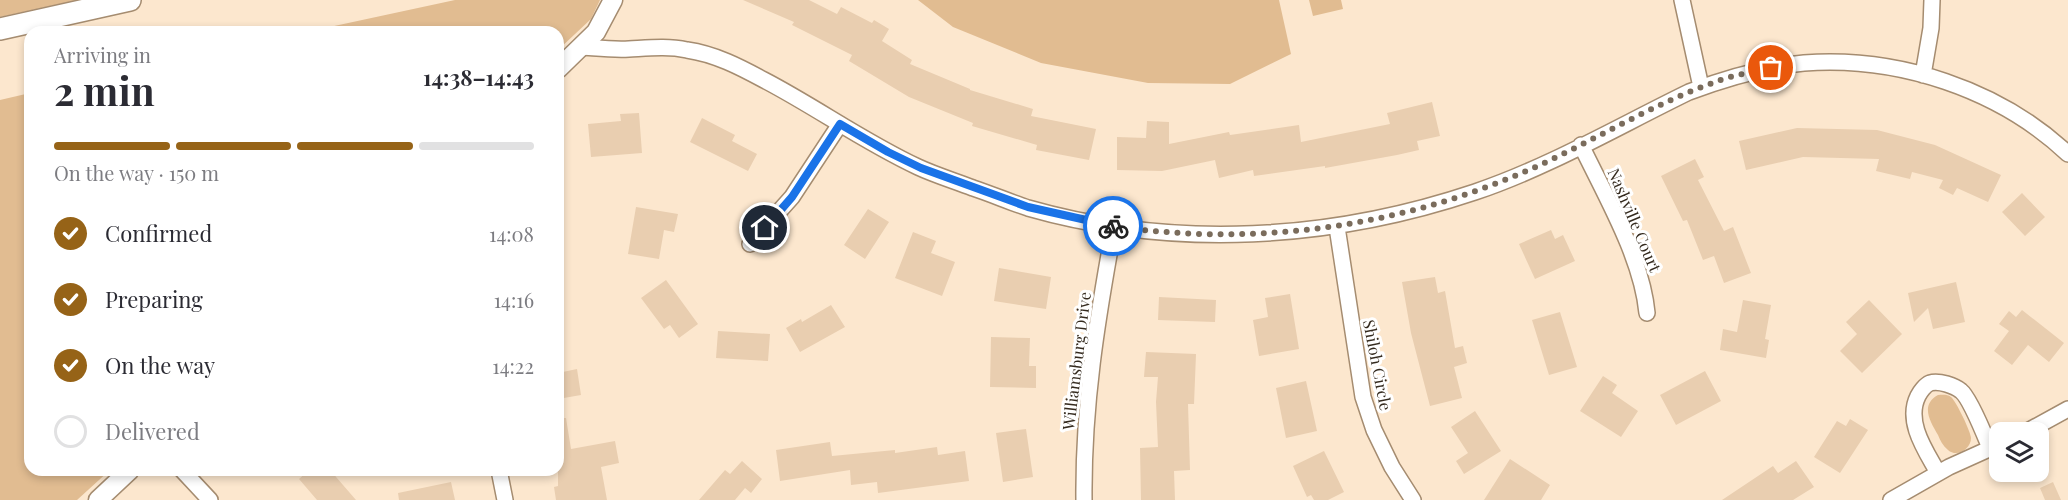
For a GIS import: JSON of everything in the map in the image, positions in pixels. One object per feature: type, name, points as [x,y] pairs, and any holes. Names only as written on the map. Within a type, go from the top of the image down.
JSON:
[{"type":"main road","points":[[0,28],[130,0]]},
{"type":"street","points":[[564,64],[596,32],[613,0]]},
{"type":"street","points":[[1682,0],[1701,87]]},
{"type":"street","points":[[1923,75],[1931,28],[1932,0]]},
{"type":"street","points":[[582,47],[627,49],[666,47],[709,55],[733,63],[781,88],[888,152],[921,168],[1028,207],[1114,227],[1224,235],[1300,231],[1405,213],[1477,191],[1542,164],[1701,87],[1741,74],[1803,63],[1861,64],[1902,69],[1951,83],[2024,119],[2068,154]]},
{"type":"street","points":[[750,244],[792,197],[840,124]]},
{"type":"street","name":"Nashville Court","points":[[1581,145],[1635,261],[1645,291],[1647,313]]},
{"type":"street","name":"Shiloh Circle","points":[[1337,226],[1363,397],[1374,430],[1392,467],[1413,500]]},
{"type":"street","name":"Williamsburg Drive","points":[[1084,500],[1088,393],[1098,314],[1114,227]]},
{"type":"street","points":[[1938,473],[1919,437],[1914,419],[1915,403],[1920,391],[1930,383],[1944,384],[1962,391],[1989,436]]},
{"type":"street","points":[[2044,422],[2068,409]]},
{"type":"street","points":[[1891,500],[1938,473],[1989,449]]},
{"type":"street","points":[[98,500],[124,476]]},
{"type":"street","points":[[188,476],[210,500]]},
{"type":"street","points":[[501,476],[505,500]]},
{"type":"shaded area","points":[[0,0],[78,0],[0,17]]},
{"type":"shaded area","points":[[455,0],[600,0],[591,19],[564,44],[564,26],[334,26]]},
{"type":"shaded area","points":[[918,0],[1279,0],[1291,54],[1230,84],[1148,83],[1041,63],[953,27]]},
{"type":"shaded area","points":[[1309,0],[1341,0],[1343,9],[1313,16]]},
{"type":"shaded area","points":[[24,94],[24,476],[103,476],[77,500],[0,500],[0,100]]},
{"type":"shaded area","points":[[1938,395],[1951,397],[1969,430],[1971,438],[1969,446],[1959,453],[1952,452],[1945,447],[1928,414],[1929,404]]},
{"type":"building","points":[[743,0],[809,0],[837,14],[841,7],[872,23],[874,20],[889,29],[882,41],[912,60],[910,64],[970,90],[1033,109],[1031,116],[1096,129],[1089,160],[1036,150],[1037,145],[972,126],[973,123],[909,97],[849,61],[852,55],[792,25],[794,22]]},
{"type":"building","points":[[1432,102],[1440,136],[1417,141],[1419,150],[1397,155],[1325,168],[1325,166],[1254,176],[1253,170],[1219,178],[1215,160],[1162,171],[1117,170],[1117,137],[1146,138],[1147,121],[1169,122],[1169,144],[1229,132],[1230,135],[1299,125],[1301,142],[1390,124],[1387,113]]},
{"type":"building","points":[[639,113],[642,153],[591,157],[588,124],[621,121],[620,114]]},
{"type":"building","points":[[702,118],[735,135],[732,141],[757,154],[748,171],[690,142]]},
{"type":"building","points":[[1797,128],[1877,130],[1935,145],[2001,175],[1988,202],[1957,188],[1953,195],[1939,188],[1943,180],[1912,172],[1910,179],[1876,171],[1879,159],[1803,157],[1746,170],[1739,141]]},
{"type":"building","points":[[1695,159],[1704,177],[1698,180],[1724,231],[1733,227],[1751,273],[1724,283],[1714,256],[1703,260],[1687,220],[1683,221],[1661,176]]},
{"type":"building","points":[[2022,193],[2045,217],[2025,236],[2002,212]]},
{"type":"building","points":[[636,207],[678,214],[674,232],[664,230],[659,259],[628,254]]},
{"type":"building","points":[[868,209],[889,222],[865,259],[844,245]]},
{"type":"building","points":[[1551,230],[1555,239],[1563,235],[1575,261],[1535,279],[1519,244]]},
{"type":"building","points":[[913,232],[936,241],[931,253],[955,262],[942,296],[895,278]]},
{"type":"building","points":[[999,268],[1051,277],[1046,309],[994,301]]},
{"type":"building","points":[[1435,277],[1438,293],[1445,291],[1455,348],[1463,346],[1467,363],[1454,367],[1462,398],[1430,406],[1411,333],[1402,282]]},
{"type":"building","points":[[666,280],[698,324],[679,338],[670,325],[664,329],[641,298]]},
{"type":"building","points":[[1956,282],[1965,322],[1933,329],[1928,308],[1914,322],[1908,293]]},
{"type":"building","points":[[1290,294],[1299,349],[1259,356],[1253,320],[1268,317],[1265,298]]},
{"type":"building","points":[[1159,297],[1216,300],[1215,322],[1158,320]]},
{"type":"building","points":[[1743,300],[1771,305],[1765,339],[1769,340],[1766,358],[1720,350],[1723,329],[1737,332]]},
{"type":"building","points":[[1869,300],[1902,334],[1862,373],[1840,351],[1857,334],[1846,322]]},
{"type":"building","points":[[831,305],[845,327],[800,352],[786,328],[801,319],[802,322]]},
{"type":"building","points":[[2022,310],[2064,343],[2049,362],[2028,345],[2012,365],[1994,351],[2009,331],[1999,324],[2009,311],[2016,317]]},
{"type":"building","points":[[1560,312],[1577,367],[1549,375],[1532,320]]},
{"type":"building","points":[[718,331],[770,334],[768,361],[716,358]]},
{"type":"building","points":[[991,337],[1030,338],[1029,366],[1036,366],[1036,388],[990,387]]},
{"type":"building","points":[[1146,352],[1196,354],[1194,404],[1188,404],[1190,470],[1174,471],[1175,500],[1141,500],[1140,448],[1158,447],[1156,402],[1158,377],[1144,377]]},
{"type":"building","points":[[577,369],[581,395],[564,398],[564,372]]},
{"type":"building","points":[[1705,371],[1721,401],[1676,425],[1660,395]]},
{"type":"building","points":[[1603,376],[1617,385],[1612,393],[1638,411],[1621,437],[1580,411]]},
{"type":"building","points":[[1306,381],[1317,431],[1286,438],[1276,388]]},
{"type":"building","points":[[1475,411],[1501,451],[1464,474],[1456,461],[1468,453],[1451,427]]},
{"type":"building","points":[[564,418],[566,418],[571,449],[615,441],[619,463],[601,467],[607,500],[556,500],[554,487],[558,486],[558,476],[564,476]]},
{"type":"building","points":[[1850,419],[1868,430],[1840,473],[1814,457],[1837,421],[1846,426]]},
{"type":"building","points":[[1026,429],[1033,477],[1003,482],[996,433]]},
{"type":"building","points":[[830,442],[832,456],[895,450],[895,453],[937,447],[938,455],[965,451],[969,481],[878,493],[877,482],[851,485],[850,470],[780,481],[776,450]]},
{"type":"building","points":[[1324,451],[1344,492],[1328,500],[1314,500],[1311,495],[1307,497],[1293,466]]},
{"type":"building","points":[[1510,459],[1550,485],[1541,500],[1484,500]]},
{"type":"building","points":[[742,461],[762,479],[751,493],[745,488],[735,500],[699,500],[725,470],[730,474]]},
{"type":"building","points":[[1796,461],[1814,487],[1793,500],[1722,500],[1773,466],[1778,473]]},
{"type":"building","points":[[302,476],[335,476],[356,500],[317,500],[299,479]]},
{"type":"building","points":[[451,482],[455,500],[399,500],[398,493]]},
{"type":"building","points":[[2053,482],[2061,500],[2045,500],[2040,488]]},
{"type":"way so far","points":[[1113,226],[1179,233],[1253,234],[1337,226],[1405,213],[1477,191],[1542,164],[1711,83],[1771,68]]},
{"type":"route","points":[[765,228],[792,197],[840,124],[921,168],[1028,207],[1113,226]]}]
